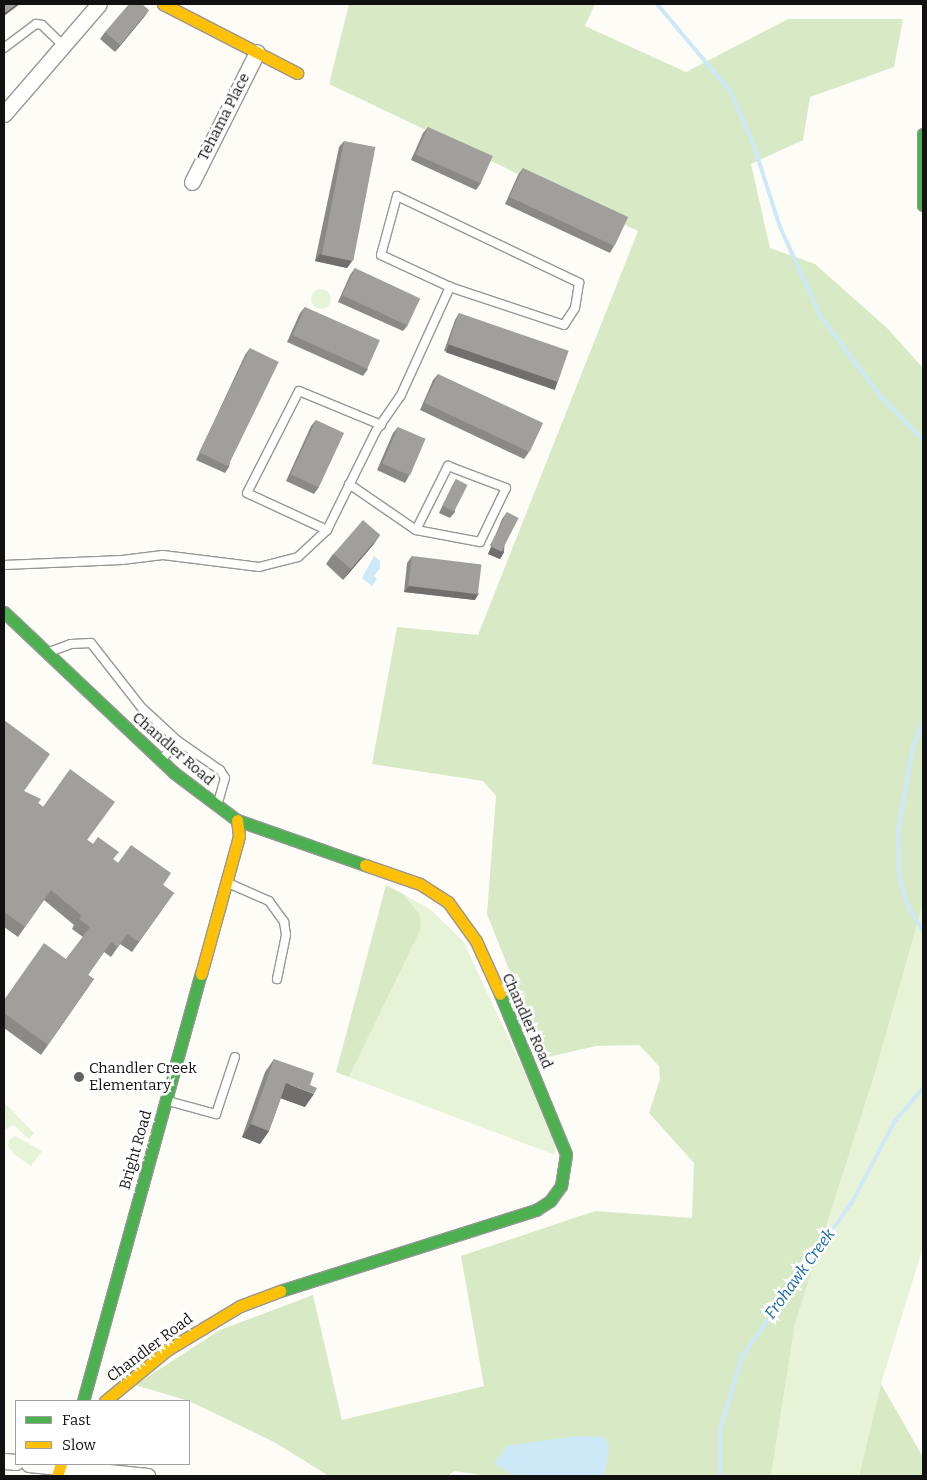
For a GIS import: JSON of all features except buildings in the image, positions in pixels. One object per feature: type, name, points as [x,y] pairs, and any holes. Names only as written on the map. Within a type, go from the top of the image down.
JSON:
[{"type":"street","points":[[4,114],[99,4]]},
{"type":"street","points":[[163,4],[297,72]]},
{"type":"street","name":"Tehama Place","points":[[192,182],[257,52]]},
{"type":"street","points":[[923,134],[923,205]]},
{"type":"street","name":"Chandler Road","points":[[4,612],[160,761],[237,820],[420,884],[448,902],[476,942],[564,1143],[566,1170],[556,1193],[536,1210],[291,1287],[240,1306],[167,1350],[106,1400]]},
{"type":"street","name":"Bright Road","points":[[83,1400],[226,882],[238,836],[237,820]]},
{"type":"street","points":[[36,1465],[59,1469],[147,1476]]},
{"type":"lane","points":[[4,48],[36,24],[42,25],[64,46]]},
{"type":"lane","points":[[397,196],[579,283],[575,308],[564,325],[450,287],[381,255],[397,196]]},
{"type":"lane","points":[[4,565],[122,560],[163,555],[259,567],[298,557],[327,530],[381,425],[401,395],[450,287]]},
{"type":"lane","points":[[327,530],[247,493],[299,391],[381,425]]},
{"type":"lane","points":[[349,484],[416,530],[480,542],[506,488],[448,466],[416,530]]},
{"type":"lane","points":[[46,653],[71,644],[91,643],[140,707],[178,741],[220,770],[225,778],[217,804]]},
{"type":"lane","points":[[160,761],[178,741]]},
{"type":"lane","points":[[226,882],[269,901],[284,922],[286,935],[277,979]]},
{"type":"lane","points":[[166,1101],[216,1114],[235,1057]]},
{"type":"green space","points":[[349,4],[595,4],[585,26],[686,72],[788,19],[903,19],[894,67],[810,97],[803,140],[751,164],[770,248],[815,264],[887,328],[923,368],[923,904],[875,1073],[795,1324],[771,1476],[489,1476],[454,1471],[448,1476],[329,1476],[274,1442],[190,1400],[135,1385],[220,1330],[313,1295],[342,1420],[484,1386],[461,1256],[595,1211],[692,1218],[694,1163],[649,1113],[660,1079],[659,1066],[639,1045],[596,1046],[544,1058],[487,914],[496,796],[483,781],[372,764],[397,627],[478,635],[638,231],[329,84]]},
{"type":"green space","points":[[321,289],[328,292],[331,299],[328,306],[321,309],[314,306],[311,299],[314,292]]},
{"type":"green space","points":[[386,885],[403,894],[420,914],[421,929],[349,1077],[336,1072]]},
{"type":"green space","points":[[403,894],[431,910],[463,941],[555,1137],[555,1155],[349,1077],[421,929],[420,914]]},
{"type":"green space","points":[[923,904],[923,1247],[881,1384],[859,1476],[771,1476],[795,1324],[875,1073]]},
{"type":"green space","points":[[4,1102],[34,1133],[29,1139],[13,1125],[4,1130]]},
{"type":"green space","points":[[15,1136],[42,1151],[31,1166],[15,1155],[8,1146],[9,1140]]},
{"type":"green space","points":[[881,1384],[923,1457],[923,1476],[859,1476]]},
{"type":"water","points":[[374,556],[380,561],[380,568],[374,576],[377,579],[372,586],[362,578]]},
{"type":"water","points":[[576,1436],[604,1437],[609,1445],[605,1476],[516,1476],[494,1464],[507,1446]]},
{"type":"waterway","points":[[657,4],[730,91],[753,143],[780,227],[821,317],[881,397],[923,440]]},
{"type":"waterway","name":"Frohawk Creek","points":[[923,722],[913,747],[898,831],[899,874],[906,902],[923,932]]},
{"type":"waterway","name":"Frohawk Creek","points":[[720,1476],[720,1430],[742,1356],[851,1204],[895,1121],[923,1088]]},
{"type":"traffic: fast","points":[[923,134],[923,205]]},
{"type":"traffic: fast","points":[[4,612],[173,772],[237,820],[365,865]]},
{"type":"traffic: fast","points":[[83,1400],[201,974]]},
{"type":"traffic: fast","points":[[280,1291],[536,1210],[550,1201],[561,1186],[566,1154],[500,994]]},
{"type":"traffic: slow","points":[[163,4],[297,73]]},
{"type":"traffic: slow","points":[[201,974],[239,836],[237,820]]},
{"type":"traffic: slow","points":[[365,865],[420,884],[448,902],[476,941],[500,994]]},
{"type":"traffic: slow","points":[[106,1400],[167,1350],[240,1306],[280,1291]]},
{"type":"traffic: slow","points":[[57,1476],[61,1465]]},
{"type":"place","name":"Chandler Creek Elementary","points":[[79,1077]]}]
